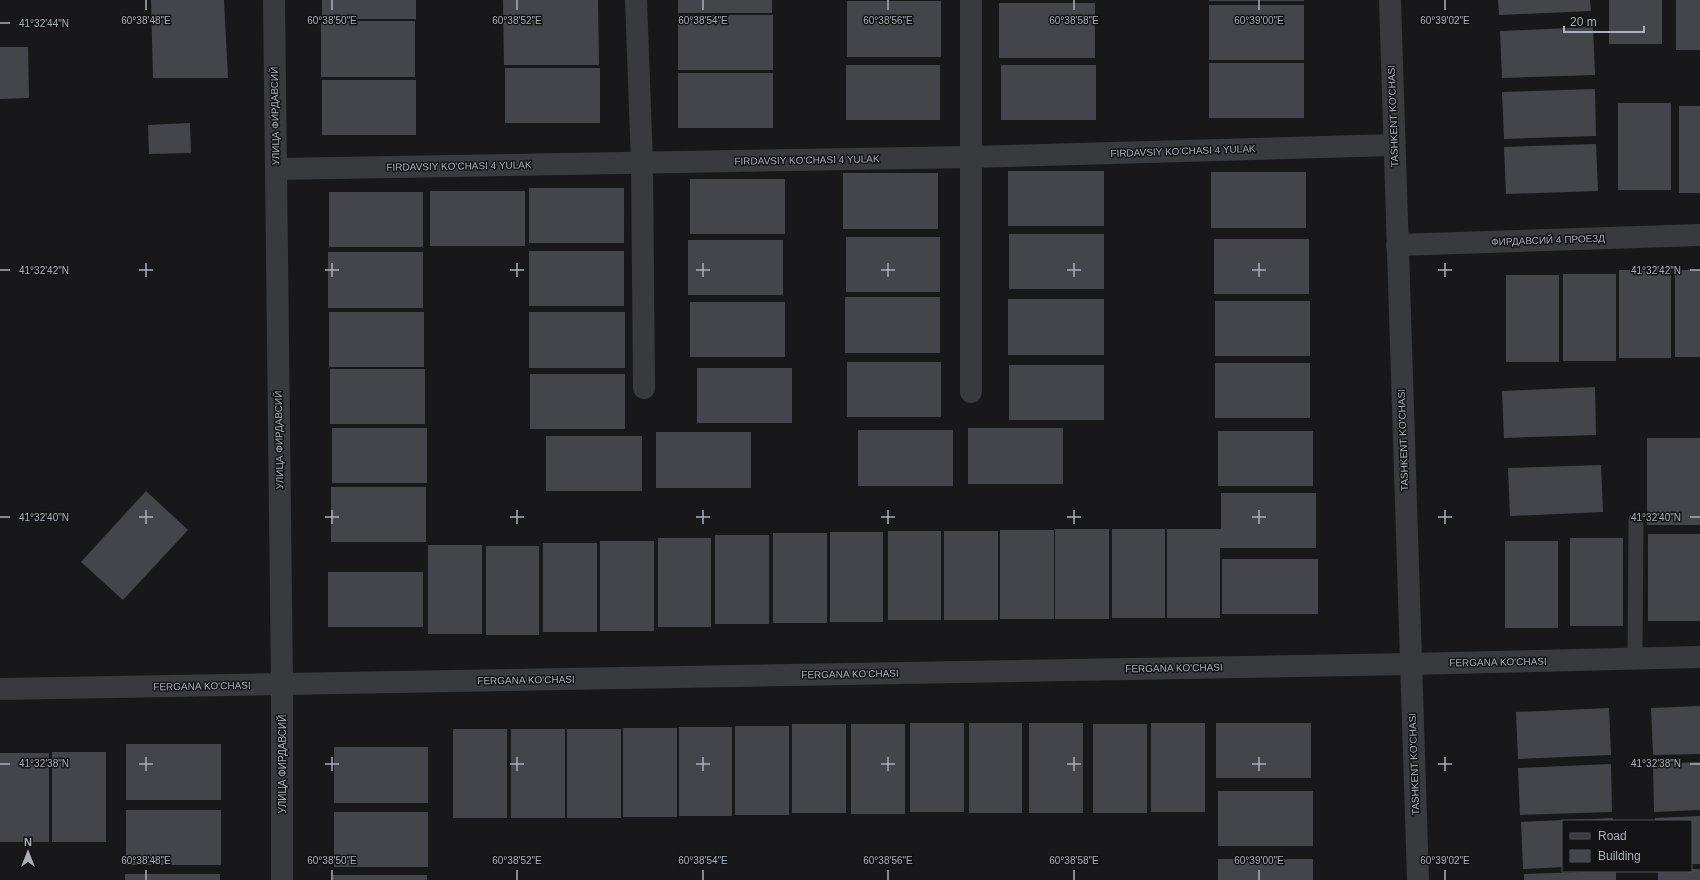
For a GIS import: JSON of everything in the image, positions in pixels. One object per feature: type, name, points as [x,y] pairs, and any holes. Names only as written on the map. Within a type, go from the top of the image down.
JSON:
[{"type":"street","name":"УЛИЦА ФИРДАВСИЙ","points":[[274,0],[282,684],[282,880]]},
{"type":"street","points":[[636,0],[642,163],[644,388]]},
{"type":"street","points":[[971,0],[971,392]]},
{"type":"street","name":"TASHKENT KO'CHASI","points":[[1390,0],[1418,880]]},
{"type":"street","name":"FIRDAVSIY KO'CHASI 4 YULAK","points":[[276,168],[971,157],[1394,144]]},
{"type":"street","name":"ФИРДАВСИЙ 4 ПРОЕЗД","points":[[1397,245],[1700,235]]},
{"type":"street","name":"FERGANA KO'CHASI","points":[[0,689],[1411,664],[1700,657]]},
{"type":"lane","points":[[1635,658],[1636,520]]},
{"type":"building","points":[[151,0],[224,0],[228,78],[153,78]]},
{"type":"building","points":[[322,0],[416,0],[416,19],[322,19]]},
{"type":"building","points":[[503,0],[598,0],[599,65],[504,65]]},
{"type":"building","points":[[678,0],[772,0],[772,13],[678,13]]},
{"type":"building","points":[[1304,0],[1304,1],[1209,1]]},
{"type":"building","points":[[1498,0],[1590,0],[1591,11],[1499,15]]},
{"type":"building","points":[[1609,0],[1662,0],[1662,44],[1609,44]]},
{"type":"building","points":[[1676,0],[1700,0],[1700,50],[1676,50]]},
{"type":"building","points":[[847,1],[941,1],[941,57],[847,57]]},
{"type":"building","points":[[999,3],[1095,3],[1095,58],[999,58]]},
{"type":"building","points":[[1209,5],[1304,5],[1304,60],[1209,60]]},
{"type":"building","points":[[678,15],[773,15],[773,70],[678,70]]},
{"type":"building","points":[[321,21],[415,21],[415,77],[321,77]]},
{"type":"building","points":[[1593,27],[1595,75],[1502,78],[1500,31]]},
{"type":"building","points":[[0,47],[28,47],[29,98],[0,99]]},
{"type":"building","points":[[1209,63],[1304,63],[1304,118],[1209,118]]},
{"type":"building","points":[[846,65],[940,65],[940,120],[846,120]]},
{"type":"building","points":[[1001,65],[1096,65],[1096,120],[1001,120]]},
{"type":"building","points":[[505,68],[600,68],[600,123],[505,123]]},
{"type":"building","points":[[678,73],[773,73],[773,128],[678,128]]},
{"type":"building","points":[[322,80],[416,80],[416,135],[322,135]]},
{"type":"building","points":[[1595,89],[1596,136],[1504,139],[1502,92]]},
{"type":"building","points":[[1618,103],[1671,103],[1671,190],[1618,190]]},
{"type":"building","points":[[1679,106],[1700,106],[1700,193],[1679,193]]},
{"type":"building","points":[[190,123],[191,153],[149,154],[148,125]]},
{"type":"building","points":[[1596,144],[1598,191],[1506,194],[1504,147]]},
{"type":"building","points":[[1008,171],[1104,171],[1104,226],[1008,226]]},
{"type":"building","points":[[1211,172],[1306,172],[1306,228],[1211,228]]},
{"type":"building","points":[[843,173],[938,173],[938,229],[843,229]]},
{"type":"building","points":[[690,179],[785,179],[785,234],[690,234]]},
{"type":"building","points":[[529,188],[624,188],[624,243],[529,243]]},
{"type":"building","points":[[430,191],[525,191],[525,246],[430,246]]},
{"type":"building","points":[[329,192],[423,192],[423,247],[329,247]]},
{"type":"building","points":[[1009,234],[1104,234],[1104,289],[1009,289]]},
{"type":"building","points":[[846,237],[940,237],[940,292],[846,292]]},
{"type":"building","points":[[1214,239],[1309,239],[1309,294],[1214,294]]},
{"type":"building","points":[[688,240],[783,240],[783,295],[688,295]]},
{"type":"building","points":[[529,251],[624,251],[624,306],[529,306]]},
{"type":"building","points":[[328,252],[423,252],[423,308],[328,308]]},
{"type":"building","points":[[1619,270],[1671,270],[1671,358],[1619,358]]},
{"type":"building","points":[[1675,270],[1700,270],[1700,357],[1675,357]]},
{"type":"building","points":[[1563,274],[1616,274],[1616,361],[1563,361]]},
{"type":"building","points":[[1506,275],[1559,275],[1559,362],[1506,362]]},
{"type":"building","points":[[845,297],[940,297],[940,353],[845,353]]},
{"type":"building","points":[[1008,299],[1104,299],[1104,355],[1008,355]]},
{"type":"building","points":[[1215,301],[1310,301],[1310,356],[1215,356]]},
{"type":"building","points":[[690,302],[785,302],[785,357],[690,357]]},
{"type":"building","points":[[329,312],[424,312],[424,367],[329,367]]},
{"type":"building","points":[[529,312],[625,312],[625,368],[529,368]]},
{"type":"building","points":[[847,362],[941,362],[941,417],[847,417]]},
{"type":"building","points":[[1215,363],[1310,363],[1310,418],[1215,418]]},
{"type":"building","points":[[1009,365],[1104,365],[1104,420],[1009,420]]},
{"type":"building","points":[[697,368],[792,368],[792,423],[697,423]]},
{"type":"building","points":[[330,369],[425,369],[425,424],[330,424]]},
{"type":"building","points":[[530,374],[625,374],[625,429],[530,429]]},
{"type":"building","points":[[1595,387],[1596,435],[1504,438],[1502,391]]},
{"type":"building","points":[[332,428],[427,428],[427,483],[332,483]]},
{"type":"building","points":[[968,428],[1063,428],[1063,484],[968,484]]},
{"type":"building","points":[[858,430],[953,430],[953,486],[858,486]]},
{"type":"building","points":[[1218,431],[1313,431],[1313,486],[1218,486]]},
{"type":"building","points":[[656,432],[751,432],[751,488],[656,488]]},
{"type":"building","points":[[546,436],[642,436],[642,491],[546,491]]},
{"type":"building","points":[[1647,438],[1700,438],[1700,525],[1647,525]]},
{"type":"building","points":[[1601,465],[1603,512],[1510,516],[1508,468]]},
{"type":"building","points":[[331,487],[426,487],[426,542],[331,542]]},
{"type":"building","points":[[146,491],[188,530],[123,600],[81,562]]},
{"type":"building","points":[[1221,493],[1316,493],[1316,548],[1220,548],[1220,618],[1167,618],[1167,529],[1221,529]]},
{"type":"building","points":[[1055,529],[1109,529],[1109,619],[1055,619]]},
{"type":"building","points":[[1112,529],[1165,529],[1165,618],[1112,618]]},
{"type":"building","points":[[1000,530],[1054,530],[1054,619],[1000,619]]},
{"type":"building","points":[[888,531],[941,531],[941,620],[888,620]]},
{"type":"building","points":[[944,531],[998,531],[998,620],[944,620]]},
{"type":"building","points":[[830,532],[883,532],[883,622],[830,622]]},
{"type":"building","points":[[773,533],[827,533],[827,623],[773,623]]},
{"type":"building","points":[[1648,534],[1700,534],[1700,621],[1648,621]]},
{"type":"building","points":[[715,535],[769,535],[769,624],[715,624]]},
{"type":"building","points":[[658,538],[711,538],[711,627],[658,627]]},
{"type":"building","points":[[1570,538],[1623,538],[1623,626],[1570,626]]},
{"type":"building","points":[[600,541],[654,541],[654,631],[600,631]]},
{"type":"building","points":[[1505,541],[1558,541],[1558,628],[1505,628]]},
{"type":"building","points":[[543,543],[597,543],[597,632],[543,632]]},
{"type":"building","points":[[428,545],[482,545],[482,634],[428,634]]},
{"type":"building","points":[[486,546],[539,546],[539,635],[486,635]]},
{"type":"building","points":[[1222,559],[1318,559],[1318,614],[1222,614]]},
{"type":"building","points":[[328,572],[423,572],[423,627],[328,627]]},
{"type":"building","points":[[1700,706],[1700,754],[1653,755],[1651,708]]},
{"type":"building","points":[[1609,708],[1611,755],[1518,759],[1516,712]]},
{"type":"building","points":[[910,723],[964,723],[964,812],[910,812]]},
{"type":"building","points":[[969,723],[1022,723],[1022,813],[969,813]]},
{"type":"building","points":[[1029,723],[1083,723],[1083,813],[1029,813]]},
{"type":"building","points":[[1151,723],[1205,723],[1205,812],[1151,812]]},
{"type":"building","points":[[1216,723],[1311,723],[1311,778],[1216,778]]},
{"type":"building","points":[[792,724],[846,724],[846,813],[792,813]]},
{"type":"building","points":[[851,724],[905,724],[905,814],[851,814]]},
{"type":"building","points":[[1093,724],[1147,724],[1147,813],[1093,813]]},
{"type":"building","points":[[735,726],[789,726],[789,815],[735,815]]},
{"type":"building","points":[[679,727],[732,727],[732,816],[679,816]]},
{"type":"building","points":[[623,728],[677,728],[677,817],[623,817]]},
{"type":"building","points":[[453,729],[507,729],[507,818],[453,818]]},
{"type":"building","points":[[511,729],[565,729],[565,818],[511,818]]},
{"type":"building","points":[[567,729],[621,729],[621,818],[567,818]]},
{"type":"building","points":[[126,744],[221,744],[221,800],[126,800]]},
{"type":"building","points":[[334,747],[428,747],[428,803],[334,803]]},
{"type":"building","points":[[52,752],[106,752],[106,842],[52,842]]},
{"type":"building","points":[[0,753],[49,753],[49,842],[0,842]]},
{"type":"building","points":[[1700,762],[1700,810],[1654,812],[1653,764]]},
{"type":"building","points":[[1611,764],[1612,812],[1520,815],[1518,768]]},
{"type":"building","points":[[1218,791],[1313,791],[1313,846],[1218,846]]},
{"type":"building","points":[[126,810],[221,810],[221,865],[126,865]]},
{"type":"building","points":[[334,812],[428,812],[428,867],[334,867]]},
{"type":"building","points":[[1700,816],[1700,864],[1692,864],[1692,820],[1655,820],[1655,818]]},
{"type":"building","points":[[1613,818],[1613,820],[1570,820]]},
{"type":"building","points":[[1562,820],[1562,867],[1523,869],[1521,822]]},
{"type":"building","points":[[1218,859],[1313,859],[1313,880],[1218,880]]},
{"type":"building","points":[[1692,869],[1700,869],[1700,880],[1658,880],[1658,872],[1692,872]]},
{"type":"building","points":[[1616,872],[1616,880],[1524,880],[1524,874]]},
{"type":"building","points":[[125,874],[220,874],[220,880],[125,880]]},
{"type":"building","points":[[333,875],[427,875],[427,880],[333,880]]}]
